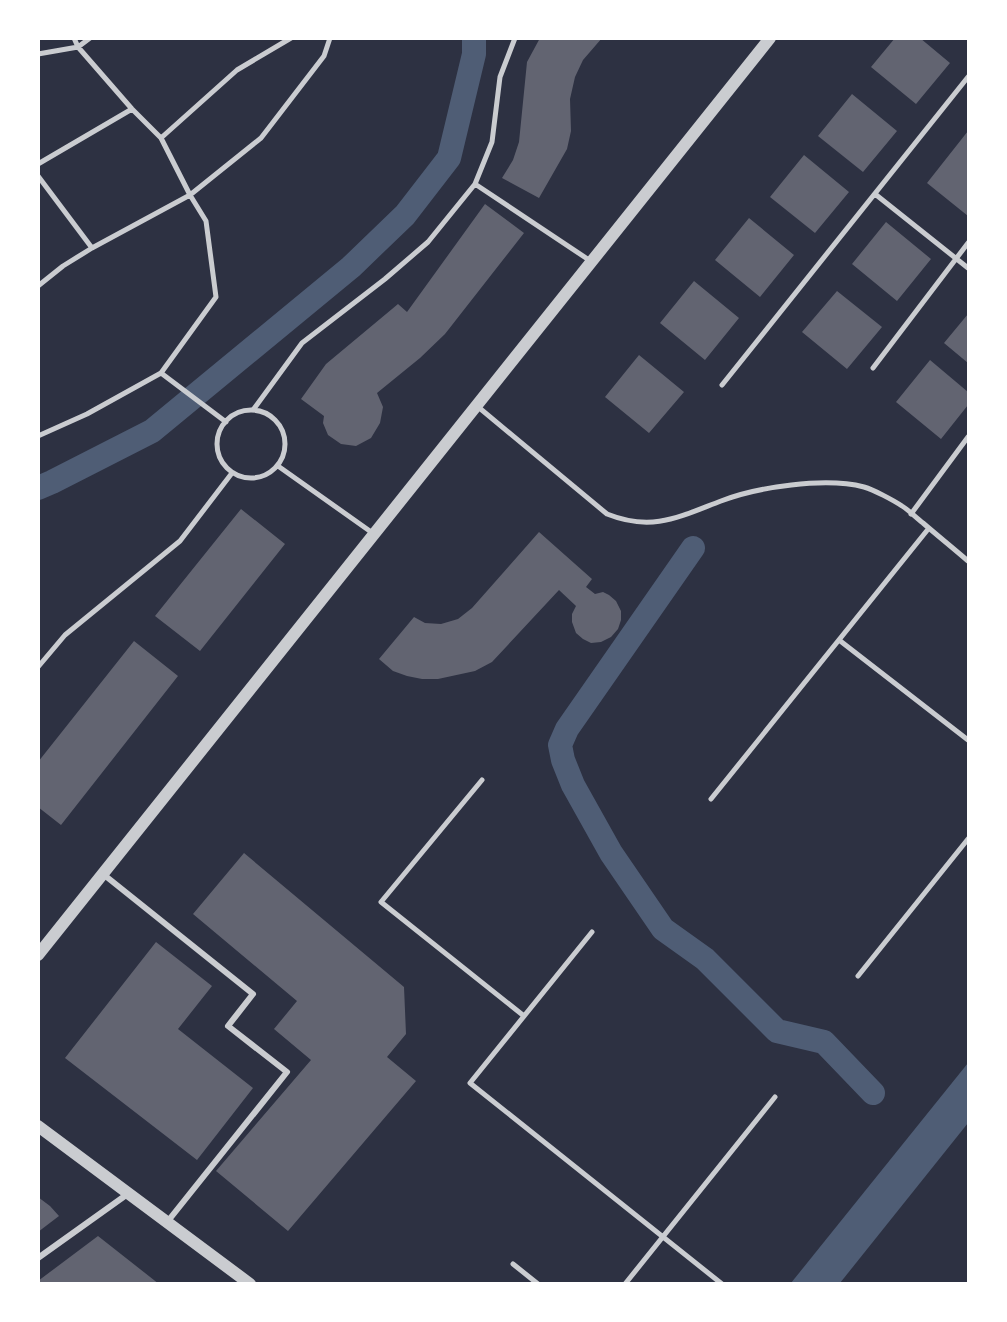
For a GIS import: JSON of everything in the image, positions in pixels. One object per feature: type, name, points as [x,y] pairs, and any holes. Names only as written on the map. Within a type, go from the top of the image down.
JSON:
[{"type":"street","points":[[38,955],[770,38]]},
{"type":"street","points":[[103,874],[253,994],[228,1026],[287,1072],[168,1222]]},
{"type":"street","points":[[38,1126],[250,1283]]},
{"type":"street","points":[[38,1258],[129,1193]]},
{"type":"lane","points":[[38,436],[87,414],[162,373],[216,297],[206,221],[161,138],[78,47],[74,38]]},
{"type":"lane","points":[[38,54],[78,47],[90,38]]},
{"type":"lane","points":[[161,138],[237,70],[291,38]]},
{"type":"lane","points":[[38,286],[92,248],[190,195],[261,138],[324,56],[330,38]]},
{"type":"lane","points":[[253,410],[302,343],[428,242],[475,184],[492,142],[500,77],[515,38]]},
{"type":"lane","points":[[722,385],[968,77]]},
{"type":"lane","points":[[38,164],[132,109]]},
{"type":"lane","points":[[38,176],[92,248]]},
{"type":"lane","points":[[475,184],[592,262]]},
{"type":"lane","points":[[875,194],[968,268]]},
{"type":"lane","points":[[873,368],[968,243]]},
{"type":"lane","points":[[162,373],[226,422]]},
{"type":"lane","points":[[477,406],[607,514],[625,521],[645,523],[666,520],[755,491],[827,483],[864,488],[902,506],[968,561]]},
{"type":"lane","points":[[253,410],[264,412],[273,418],[280,426],[286,446],[278,466],[261,477],[251,479],[232,473],[223,465],[217,443],[219,431],[233,415],[253,410]]},
{"type":"lane","points":[[911,513],[968,437]]},
{"type":"lane","points":[[278,466],[374,534]]},
{"type":"lane","points":[[38,667],[65,635],[180,541],[232,473]]},
{"type":"lane","points":[[711,799],[929,528]]},
{"type":"lane","points":[[839,640],[968,740]]},
{"type":"lane","points":[[482,780],[381,902],[524,1016]]},
{"type":"lane","points":[[858,976],[968,839]]},
{"type":"lane","points":[[592,932],[470,1083],[722,1283]]},
{"type":"lane","points":[[625,1283],[775,1097]]},
{"type":"lane","points":[[513,1264],[538,1283]]},
{"type":"water","points":[[968,1063],[968,1123],[840,1283],[791,1283]]},
{"type":"building","points":[[540,38],[602,38],[583,60],[575,77],[570,99],[571,131],[567,149],[539,198],[502,178],[513,160],[519,142],[527,62]]},
{"type":"building","points":[[895,38],[920,38],[950,63],[916,104],[871,67]]},
{"type":"building","points":[[852,94],[897,131],[863,172],[818,136]]},
{"type":"building","points":[[968,131],[968,216],[927,183]]},
{"type":"building","points":[[804,155],[849,192],[815,233],[770,197]]},
{"type":"building","points":[[485,204],[524,233],[445,334],[377,393],[383,407],[380,423],[371,438],[356,446],[341,444],[328,435],[323,423],[324,416],[301,399],[326,364],[398,304],[407,312]]},
{"type":"building","points":[[749,218],[794,255],[760,297],[715,260]]},
{"type":"building","points":[[886,222],[931,259],[897,301],[852,264]]},
{"type":"building","points":[[694,281],[739,318],[705,360],[660,323]]},
{"type":"building","points":[[837,291],[882,327],[847,369],[802,332]]},
{"type":"building","points":[[968,314],[968,363],[944,343]]},
{"type":"building","points":[[639,355],[684,392],[649,433],[605,397]]},
{"type":"building","points":[[930,360],[968,392],[968,405],[941,439],[896,402]]},
{"type":"building","points":[[241,509],[285,544],[200,651],[155,616]]},
{"type":"building","points":[[539,532],[592,579],[586,587],[595,594],[603,592],[616,601],[621,611],[621,620],[611,637],[591,643],[576,633],[572,614],[576,606],[559,590],[492,662],[475,671],[438,679],[422,679],[393,671],[379,659],[414,617],[425,623],[441,624],[458,619],[472,608]]},
{"type":"building","points":[[134,641],[178,676],[61,825],[38,807],[38,762]]},
{"type":"building","points":[[244,853],[404,987],[406,1034],[387,1057],[416,1081],[288,1231],[216,1171],[311,1060],[274,1029],[297,1001],[193,914]]},
{"type":"building","points":[[156,942],[212,986],[178,1029],[253,1088],[197,1160],[65,1058]]},
{"type":"building","points":[[38,1197],[59,1216],[38,1232]]},
{"type":"building","points":[[98,1236],[159,1284],[38,1284],[38,1281]]},
{"type":"waterway","points":[[38,488],[152,431],[351,267],[405,215],[449,158],[474,54],[474,38]]},
{"type":"waterway","points":[[693,548],[567,729],[560,745],[563,760],[573,785],[611,853],[663,929],[705,959],[777,1031],[824,1042],[873,1093]]}]
